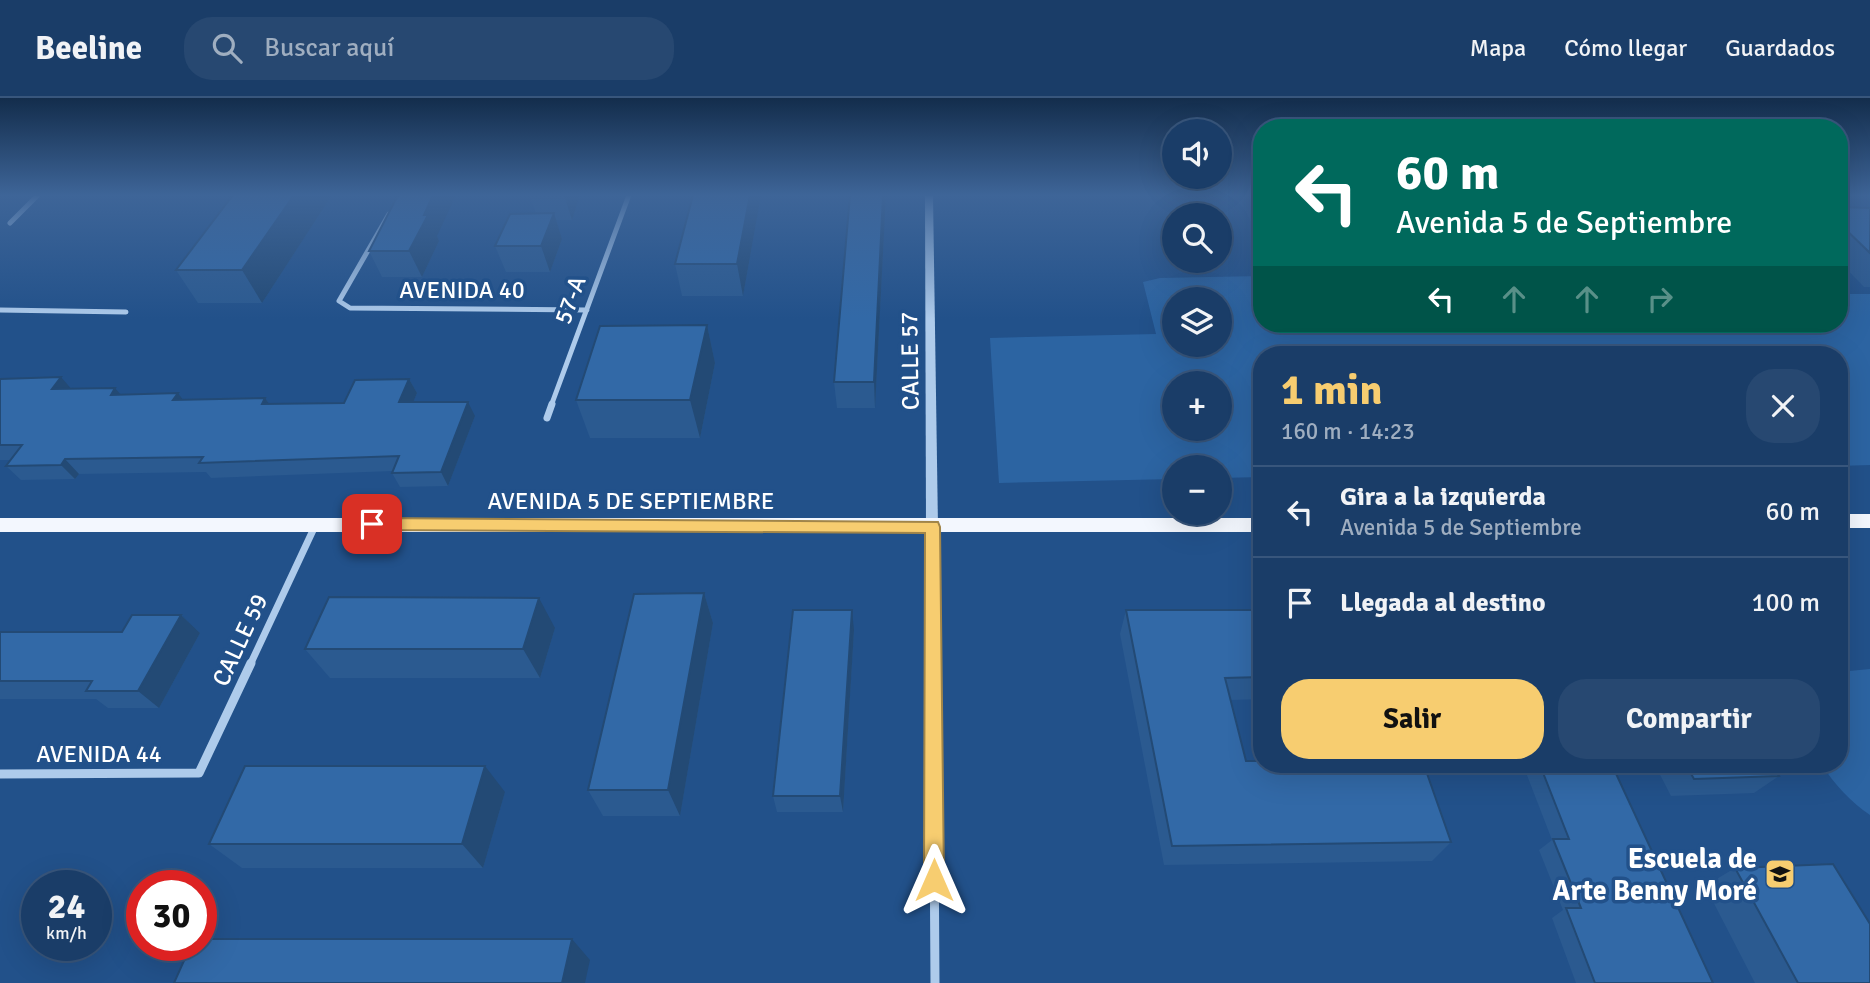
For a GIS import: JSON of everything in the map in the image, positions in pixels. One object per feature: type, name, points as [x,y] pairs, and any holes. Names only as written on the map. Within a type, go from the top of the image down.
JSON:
[{"type":"main road","points":[[1848,521],[1870,521]]},
{"type":"main road","name":"AVENIDA 5 DE SEPTIEMBRE","points":[[0,525],[1253,525]]},
{"type":"street","name":"AVENIDA 40","points":[[376,236],[339,301],[349,308],[587,310]]},
{"type":"street","name":"57-A","points":[[547,418],[614,236]]},
{"type":"street","name":"CALLE 57","points":[[929,236],[933,527]]},
{"type":"street","points":[[0,310],[126,312]]},
{"type":"street","name":"CALLE 59","points":[[199,773],[316,524]]},
{"type":"street","points":[[933,527],[935,983]]},
{"type":"street","name":"AVENIDA 44","points":[[0,774],[199,773]]},
{"type":"shaded area","points":[[1253,276],[1253,333],[1848,333],[1848,294],[1870,294],[1870,465],[1848,466],[1848,346],[1253,346],[1253,477],[1232,478],[1232,455],[1162,455],[1162,479],[999,483],[990,338],[1156,334],[1143,282],[1160,278]]},
{"type":"shaded area","points":[[1870,669],[1870,815],[1843,792],[1828,773],[1848,773],[1848,671]]},
{"type":"building","points":[[202,236],[265,236],[242,270],[176,270]]},
{"type":"building","points":[[377,236],[417,236],[409,251],[369,251]]},
{"type":"building","points":[[500,236],[545,236],[541,246],[495,246]]},
{"type":"building","points":[[682,236],[742,236],[737,264],[675,264]]},
{"type":"building","points":[[846,236],[881,236],[874,382],[834,382]]},
{"type":"building","points":[[1853,236],[1870,236],[1870,253]]},
{"type":"building","points":[[707,325],[690,400],[576,400],[600,326]]},
{"type":"building","points":[[61,377],[52,389],[115,388],[111,395],[178,393],[173,400],[265,398],[262,404],[344,403],[355,380],[409,379],[399,402],[468,402],[441,472],[392,473],[399,456],[199,463],[203,457],[65,459],[61,465],[6,466],[22,445],[0,445],[0,379]]},
{"type":"building","points":[[704,593],[668,790],[588,790],[634,594]]},
{"type":"building","points":[[329,597],[539,598],[523,649],[305,649]]},
{"type":"building","points":[[793,610],[852,610],[840,796],[773,796]]},
{"type":"building","points":[[1126,610],[1253,610],[1253,677],[1225,678],[1246,761],[1253,761],[1253,773],[1427,773],[1451,842],[1172,846]]},
{"type":"building","points":[[132,615],[181,615],[138,691],[86,691],[92,681],[0,681],[0,632],[122,632]]},
{"type":"building","points":[[245,766],[485,766],[462,844],[209,844]]},
{"type":"building","points":[[1543,773],[1616,773],[1713,983],[1595,983],[1566,908],[1581,908],[1553,839],[1569,839]]},
{"type":"building","points":[[1691,773],[1777,773],[1779,776],[1694,779]]},
{"type":"building","points":[[1833,864],[1870,924],[1870,983],[1798,983],[1735,868]]},
{"type":"building","points":[[217,939],[572,939],[562,983],[174,983],[184,961],[217,961]]},
{"type":"place","name":"Escuela de Arte Benny Moré","points":[[1780,874]]},
{"type":"route","points":[[372,524],[933,527],[934,880]]}]
